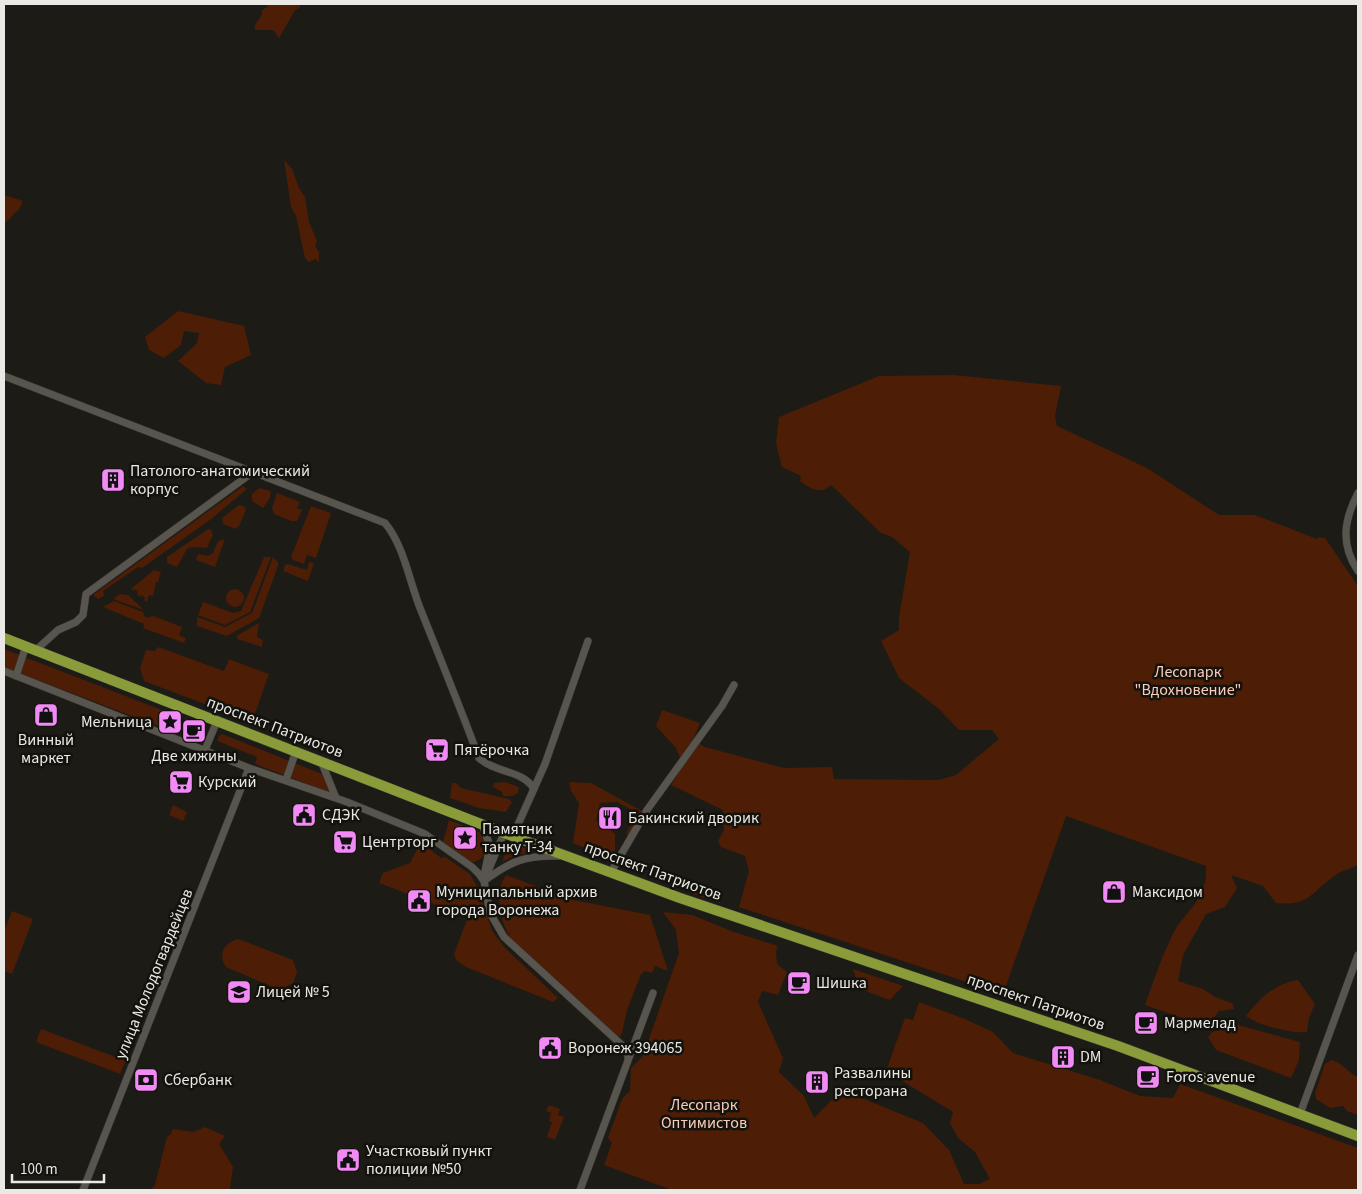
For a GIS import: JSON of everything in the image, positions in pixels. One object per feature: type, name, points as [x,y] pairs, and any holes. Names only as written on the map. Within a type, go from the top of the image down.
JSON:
[{"type":"highway","name":"проспект Патриотов","points":[[4,638],[504,833],[680,898],[1125,1049],[1358,1136]]},
{"type":"street","points":[[4,376],[386,523],[394,534],[420,608],[447,672],[479,758],[486,764],[529,780],[534,789]]},
{"type":"street","points":[[16,676],[31,648],[58,630],[76,622],[83,615],[86,594],[253,472]]},
{"type":"street","points":[[1358,493],[1346,518],[1351,560],[1358,571]]},
{"type":"street","points":[[484,881],[504,833],[516,829],[534,789],[588,641]]},
{"type":"street","points":[[4,671],[249,768],[336,798],[424,834],[472,867],[484,881]]},
{"type":"street","points":[[611,872],[647,810],[722,706],[734,685]]},
{"type":"street","points":[[205,750],[217,721]]},
{"type":"street","points":[[286,780],[296,751]]},
{"type":"street","points":[[321,761],[336,798]]},
{"type":"street","name":"улица Молодогвардейцев","points":[[83,1190],[249,768]]},
{"type":"street","points":[[482,824],[490,846],[484,881],[490,913],[504,937],[624,1047],[628,1060]]},
{"type":"street","points":[[484,881],[507,864],[525,857],[566,856]]},
{"type":"street","points":[[1300,1114],[1358,955]]},
{"type":"street","points":[[580,1190],[653,993]]},
{"type":"green space","points":[[267,4],[301,4],[295,10],[279,38],[273,30],[255,30],[255,25]]},
{"type":"green space","points":[[284,160],[292,169],[299,188],[305,197],[309,222],[317,241],[315,246],[319,252],[319,262],[315,259],[309,262],[305,258],[296,216],[291,207]]},
{"type":"green space","points":[[4,195],[23,201],[20,208],[4,224]]},
{"type":"green space","points":[[178,311],[244,326],[251,355],[225,367],[221,385],[206,383],[178,361],[197,343],[199,333],[184,331],[181,345],[164,358],[149,350],[145,337]]},
{"type":"green space","name":"Лесопарк \"Вдохновение\"","points":[[953,375],[1061,386],[1055,416],[1057,426],[1147,468],[1219,515],[1255,515],[1317,539],[1319,537],[1325,538],[1358,586],[1358,864],[1337,874],[1304,900],[1287,904],[1276,903],[1263,886],[1231,875],[1237,888],[1225,907],[1206,914],[1183,955],[1178,981],[1203,989],[1215,997],[1232,1003],[1234,1009],[1219,1011],[1208,1025],[1193,1026],[1188,1020],[1145,1005],[1175,930],[1194,906],[1203,889],[1206,879],[1206,866],[1066,816],[1003,994],[739,907],[749,871],[745,856],[721,847],[718,841],[724,830],[723,810],[671,785],[683,766],[676,748],[656,726],[662,710],[700,723],[693,740],[705,747],[784,768],[832,767],[834,779],[939,780],[956,775],[999,739],[992,730],[959,730],[939,709],[899,678],[881,641],[899,630],[899,617],[910,552],[892,537],[881,533],[831,485],[823,490],[816,490],[800,481],[801,476],[782,467],[776,443],[779,417],[879,376]]},
{"type":"green space","points":[[243,486],[247,489],[210,520],[142,568],[138,567],[103,591],[104,596],[98,599],[93,595]]},
{"type":"green space","points":[[259,488],[271,491],[270,498],[263,508],[252,501],[252,494]]},
{"type":"green space","points":[[277,493],[300,502],[297,508],[302,510],[297,521],[291,521],[274,514],[272,508]]},
{"type":"green space","points":[[239,505],[244,506],[246,510],[239,526],[235,529],[223,524],[222,518]]},
{"type":"green space","points":[[311,506],[331,513],[316,558],[307,555],[304,564],[293,560],[291,557]]},
{"type":"green space","points":[[208,529],[211,530],[213,535],[207,548],[192,547],[187,549],[177,567],[167,563],[167,557]]},
{"type":"green space","points":[[225,539],[215,567],[196,560],[198,554],[208,556],[213,553],[218,541]]},
{"type":"green space","points":[[264,557],[271,557],[250,612],[225,625],[198,615],[203,602],[233,613],[241,611]]},
{"type":"green space","points":[[273,557],[278,562],[278,566],[259,618],[227,636],[197,626],[197,617],[225,627],[252,613]]},
{"type":"green space","points":[[309,562],[314,563],[308,581],[283,571],[285,565],[288,564],[307,570]]},
{"type":"green space","points":[[154,570],[161,572],[158,582],[156,582],[153,596],[149,595],[147,602],[142,595],[140,597],[137,594],[138,592],[135,589],[133,591],[132,588]]},
{"type":"green space","points":[[231,589],[239,589],[244,594],[242,605],[231,607],[226,602],[226,594]]},
{"type":"green space","points":[[120,594],[128,595],[144,610],[113,599]]},
{"type":"green space","points":[[114,601],[143,612],[146,618],[153,616],[182,627],[179,635],[186,638],[184,643],[143,628],[144,624],[103,607]]},
{"type":"green space","points":[[259,623],[257,637],[263,640],[262,647],[237,639],[238,635]]},
{"type":"green space","points":[[158,647],[224,671],[229,659],[269,674],[252,722],[144,681],[140,668],[146,650],[155,651]]},
{"type":"green space","points":[[4,649],[172,714],[166,729],[4,667]]},
{"type":"green space","points":[[222,734],[332,778],[339,796],[255,764],[257,757],[217,741]]},
{"type":"green space","points":[[505,782],[519,787],[518,793],[513,796],[503,796],[502,792],[493,787],[494,783]]},
{"type":"green space","points":[[569,782],[591,783],[642,811],[629,836],[626,834],[637,813],[617,802],[600,803],[596,820],[615,834],[615,861],[573,843],[579,803],[571,791]]},
{"type":"green space","points":[[452,783],[456,783],[461,788],[509,799],[512,802],[506,812],[479,808],[450,798]]},
{"type":"green space","points":[[173,805],[187,812],[183,821],[169,815]]},
{"type":"green space","points":[[449,820],[479,832],[487,841],[486,853],[479,860],[471,863],[443,842]]},
{"type":"green space","points":[[421,842],[441,858],[445,857],[470,874],[479,890],[492,931],[505,948],[558,998],[553,1002],[466,967],[456,960],[454,954],[468,917],[379,883],[383,873],[410,863]]},
{"type":"green space","points":[[510,842],[534,852],[516,855],[502,862]]},
{"type":"green space","points":[[506,875],[573,900],[650,915],[668,971],[655,966],[652,973],[645,971],[641,974],[627,1010],[622,1033],[617,1040],[516,947],[503,921],[499,902],[502,883]]},
{"type":"green space","points":[[700,884],[719,891],[720,903],[693,894]]},
{"type":"green space","points":[[12,911],[33,919],[12,974],[4,971],[4,931]]},
{"type":"green space","name":"Лесопарк Оптимистов","points":[[663,912],[692,915],[734,932],[778,946],[776,952],[777,964],[787,972],[778,995],[762,991],[758,1002],[783,1058],[779,1072],[804,1096],[814,1118],[842,1090],[923,1123],[949,1150],[964,1184],[979,1184],[990,1179],[975,1152],[958,1138],[950,1123],[953,1112],[886,1071],[905,1018],[913,1020],[919,1002],[965,1019],[993,1032],[1013,1053],[1100,1080],[1140,1096],[1173,1098],[1180,1084],[1358,1148],[1358,1190],[672,1190],[604,1165],[612,1143],[608,1138],[622,1099],[630,1091],[631,1068],[643,1056],[679,953],[676,930]]},
{"type":"green space","points":[[238,939],[293,960],[297,972],[293,983],[282,989],[275,988],[226,967],[222,958],[223,950],[229,943]]},
{"type":"green space","points":[[853,969],[903,986],[890,1000],[860,989]]},
{"type":"green space","points":[[1298,980],[1315,1004],[1309,1018],[1307,1032],[1293,1032],[1275,1028],[1258,1023],[1246,1016],[1257,1003],[1275,988]]},
{"type":"green space","points":[[1238,1025],[1300,1042],[1299,1060],[1291,1078],[1216,1050],[1208,1037],[1212,1032]]},
{"type":"green space","points":[[41,1029],[126,1061],[120,1074],[36,1042]]},
{"type":"green space","points":[[1332,1060],[1358,1077],[1358,1115],[1347,1111],[1343,1106],[1330,1108],[1316,1099],[1315,1093],[1325,1064]]},
{"type":"green space","points":[[549,1105],[560,1109],[558,1115],[564,1117],[555,1140],[547,1137],[552,1122],[549,1121],[551,1113],[546,1111]]},
{"type":"green space","points":[[205,1127],[225,1136],[219,1144],[233,1167],[230,1189],[150,1190],[155,1185],[167,1137],[173,1129],[193,1132]]},
{"type":"place","name":"Патолого-анатомический корпус","points":[[113,480]]},
{"type":"place","name":"Винный маркет","points":[[46,715]]},
{"type":"place","name":"Мельница","points":[[170,722]]},
{"type":"place","name":"Две хижины","points":[[194,731]]},
{"type":"place","name":"Пятёрочка","points":[[437,750]]},
{"type":"place","name":"Курский","points":[[181,782]]},
{"type":"place","name":"СДЭК","points":[[304,815]]},
{"type":"place","name":"Бакинский дворик","points":[[610,818]]},
{"type":"place","name":"Памятник танку Т-34","points":[[465,838]]},
{"type":"place","name":"Центрторг","points":[[345,842]]},
{"type":"place","name":"Максидом","points":[[1114,892]]},
{"type":"place","name":"Муниципальный архив города Воронежа","points":[[419,901]]},
{"type":"place","name":"Шишка","points":[[799,983]]},
{"type":"place","name":"Лицей № 5","points":[[239,992]]},
{"type":"place","name":"Мармелад","points":[[1146,1023]]},
{"type":"place","name":"Воронеж 394065","points":[[550,1048]]},
{"type":"place","name":"DM","points":[[1063,1057]]},
{"type":"place","name":"Foros avenue","points":[[1148,1077]]},
{"type":"place","name":"Сбербанк","points":[[146,1080]]},
{"type":"place","name":"Развалины ресторана","points":[[817,1082]]},
{"type":"place","name":"Участковый пункт полиции №50","points":[[348,1160]]}]
